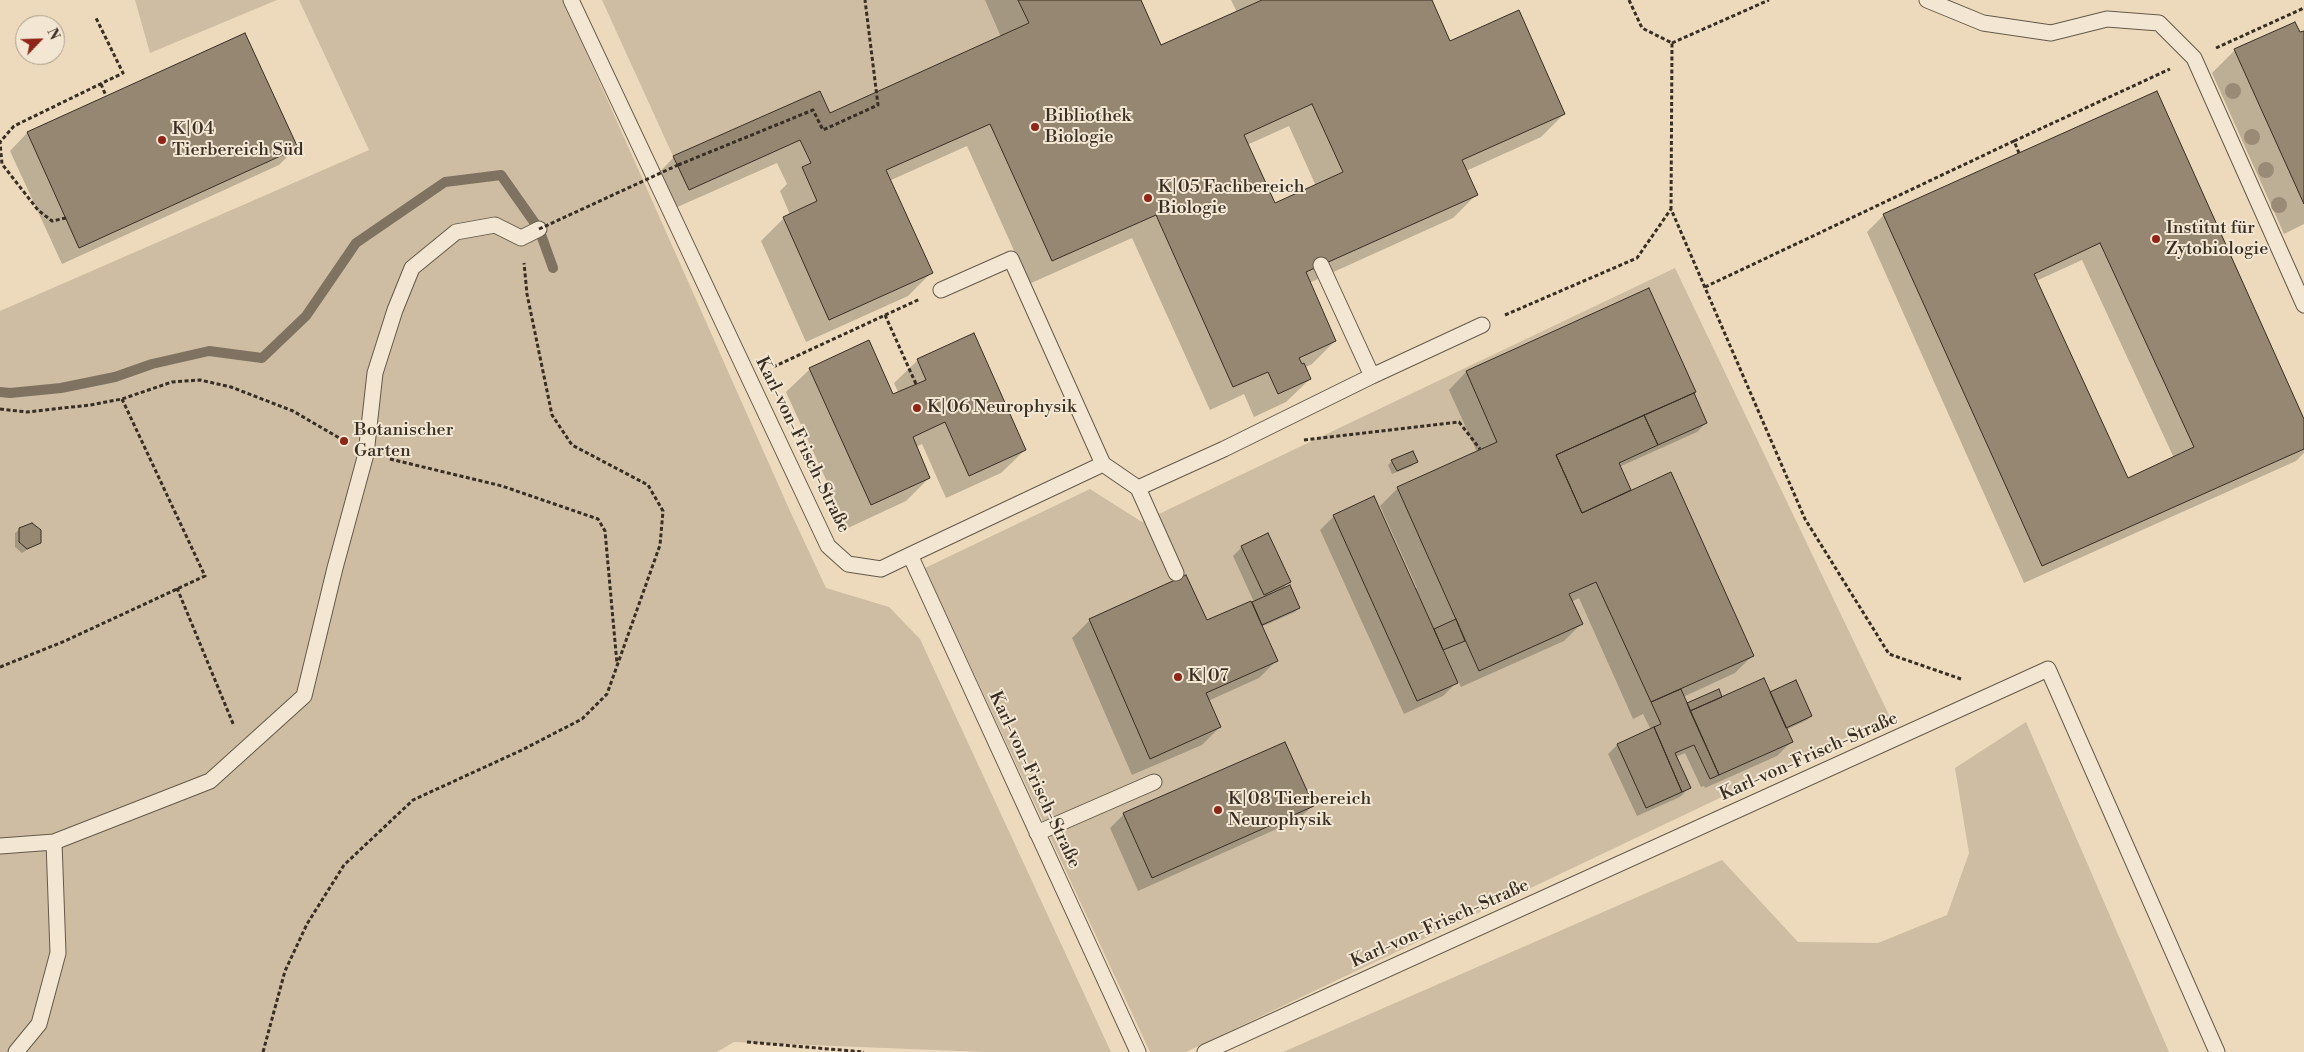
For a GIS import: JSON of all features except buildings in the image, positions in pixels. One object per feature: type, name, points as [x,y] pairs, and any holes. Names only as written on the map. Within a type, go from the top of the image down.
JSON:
[{"type":"lane","name":"Karl-von-Frisch-Straße","points":[[571,0],[828,546],[848,564],[881,569],[910,555],[1138,1052]]},
{"type":"lane","points":[[1927,0],[1983,23],[2051,33],[2107,19],[2159,23],[2194,58],[2304,305]]},
{"type":"lane","points":[[0,846],[54,842],[210,782],[304,696],[335,568],[366,454],[375,373],[394,310],[412,268],[456,232],[495,225],[521,238],[539,229]]},
{"type":"lane","points":[[941,290],[1011,259],[1103,464],[1138,488],[1176,573]]},
{"type":"lane","points":[[1321,265],[1372,376]]},
{"type":"lane","points":[[1138,488],[1224,449],[1372,376],[1482,325]]},
{"type":"lane","points":[[910,555],[1103,464]]},
{"type":"lane","name":"Karl-von-Frisch-Straße","points":[[1205,1052],[2048,669],[2216,1052]]},
{"type":"lane","points":[[1037,833],[1154,782]]},
{"type":"lane","points":[[16,1052],[39,1024],[58,953],[54,842]]},
{"type":"path","points":[[539,229],[678,165],[813,110],[823,130],[878,104],[865,0]]},
{"type":"path","points":[[1629,0],[1642,28],[1672,43]]},
{"type":"path","points":[[1672,43],[1769,0]]},
{"type":"path","points":[[1705,288],[2014,141],[2304,8]]},
{"type":"path","points":[[66,218],[52,221],[38,210],[2,164],[0,142],[14,126],[123,73],[96,18]]},
{"type":"path","points":[[1672,43],[1671,209],[1805,519],[1889,654],[1998,691]]},
{"type":"path","points":[[101,84],[106,96]]},
{"type":"path","points":[[2014,141],[2019,153]]},
{"type":"path","points":[[1482,325],[1637,258],[1671,209]]},
{"type":"path","points":[[263,1052],[285,971],[307,924],[344,865],[413,800],[522,750],[582,719],[607,694],[660,545],[663,511],[648,485],[572,445],[552,416],[527,294],[521,238]]},
{"type":"path","points":[[749,378],[941,290]]},
{"type":"path","points":[[885,316],[916,384]]},
{"type":"path","points":[[0,409],[27,412],[122,399],[172,382],[200,380],[231,387],[294,411],[366,454],[502,486],[598,519],[605,531],[617,667]]},
{"type":"path","points":[[0,667],[64,641],[204,576],[122,399]]},
{"type":"path","points":[[1303,440],[1459,422],[1480,449]]},
{"type":"path","points":[[177,588],[244,750]]},
{"type":"path","points":[[747,1042],[864,1052]]},
{"type":"shaded area","points":[[135,0],[277,0],[150,53]]},
{"type":"shaded area","name":"Botanischer Garten","points":[[299,0],[563,0],[826,588],[889,607],[920,639],[1111,1052],[985,1052],[734,1042],[717,1052],[0,1052],[0,311],[369,150]]},
{"type":"shaded area","points":[[602,0],[1018,0],[1029,23],[830,113],[820,91],[673,156]]},
{"type":"shaded area","points":[[1675,268],[1890,717],[1186,1052],[1150,1052],[925,568],[1090,489],[1142,522]]},
{"type":"shaded area","points":[[2026,722],[2169,1052],[1283,1052],[1722,860],[1798,942],[1878,943],[1947,915],[1969,853],[1955,768]]},
{"type":"waterway","points":[[0,392],[10,393],[61,388],[115,377],[152,364],[209,351],[262,358],[306,316],[356,243],[445,182],[501,175],[539,229],[553,268]]},
{"type":"place","name":"Bibliothek Biologie","points":[[1035,127]]},
{"type":"place","name":"K|04 Tierbereich Süd","points":[[162,140]]},
{"type":"place","name":"K|05 Fachbereich Biologie","points":[[1148,198]]},
{"type":"place","name":"Institut für Zytobiologie","points":[[2156,239]]},
{"type":"place","name":"K|06 Neurophysik","points":[[917,408]]},
{"type":"place","name":"Botanischer Garten","points":[[344,441]]},
{"type":"place","name":"K|07","points":[[1178,677]]},
{"type":"place","name":"K|08 Tierbereich Neurophysik","points":[[1218,810]]}]
